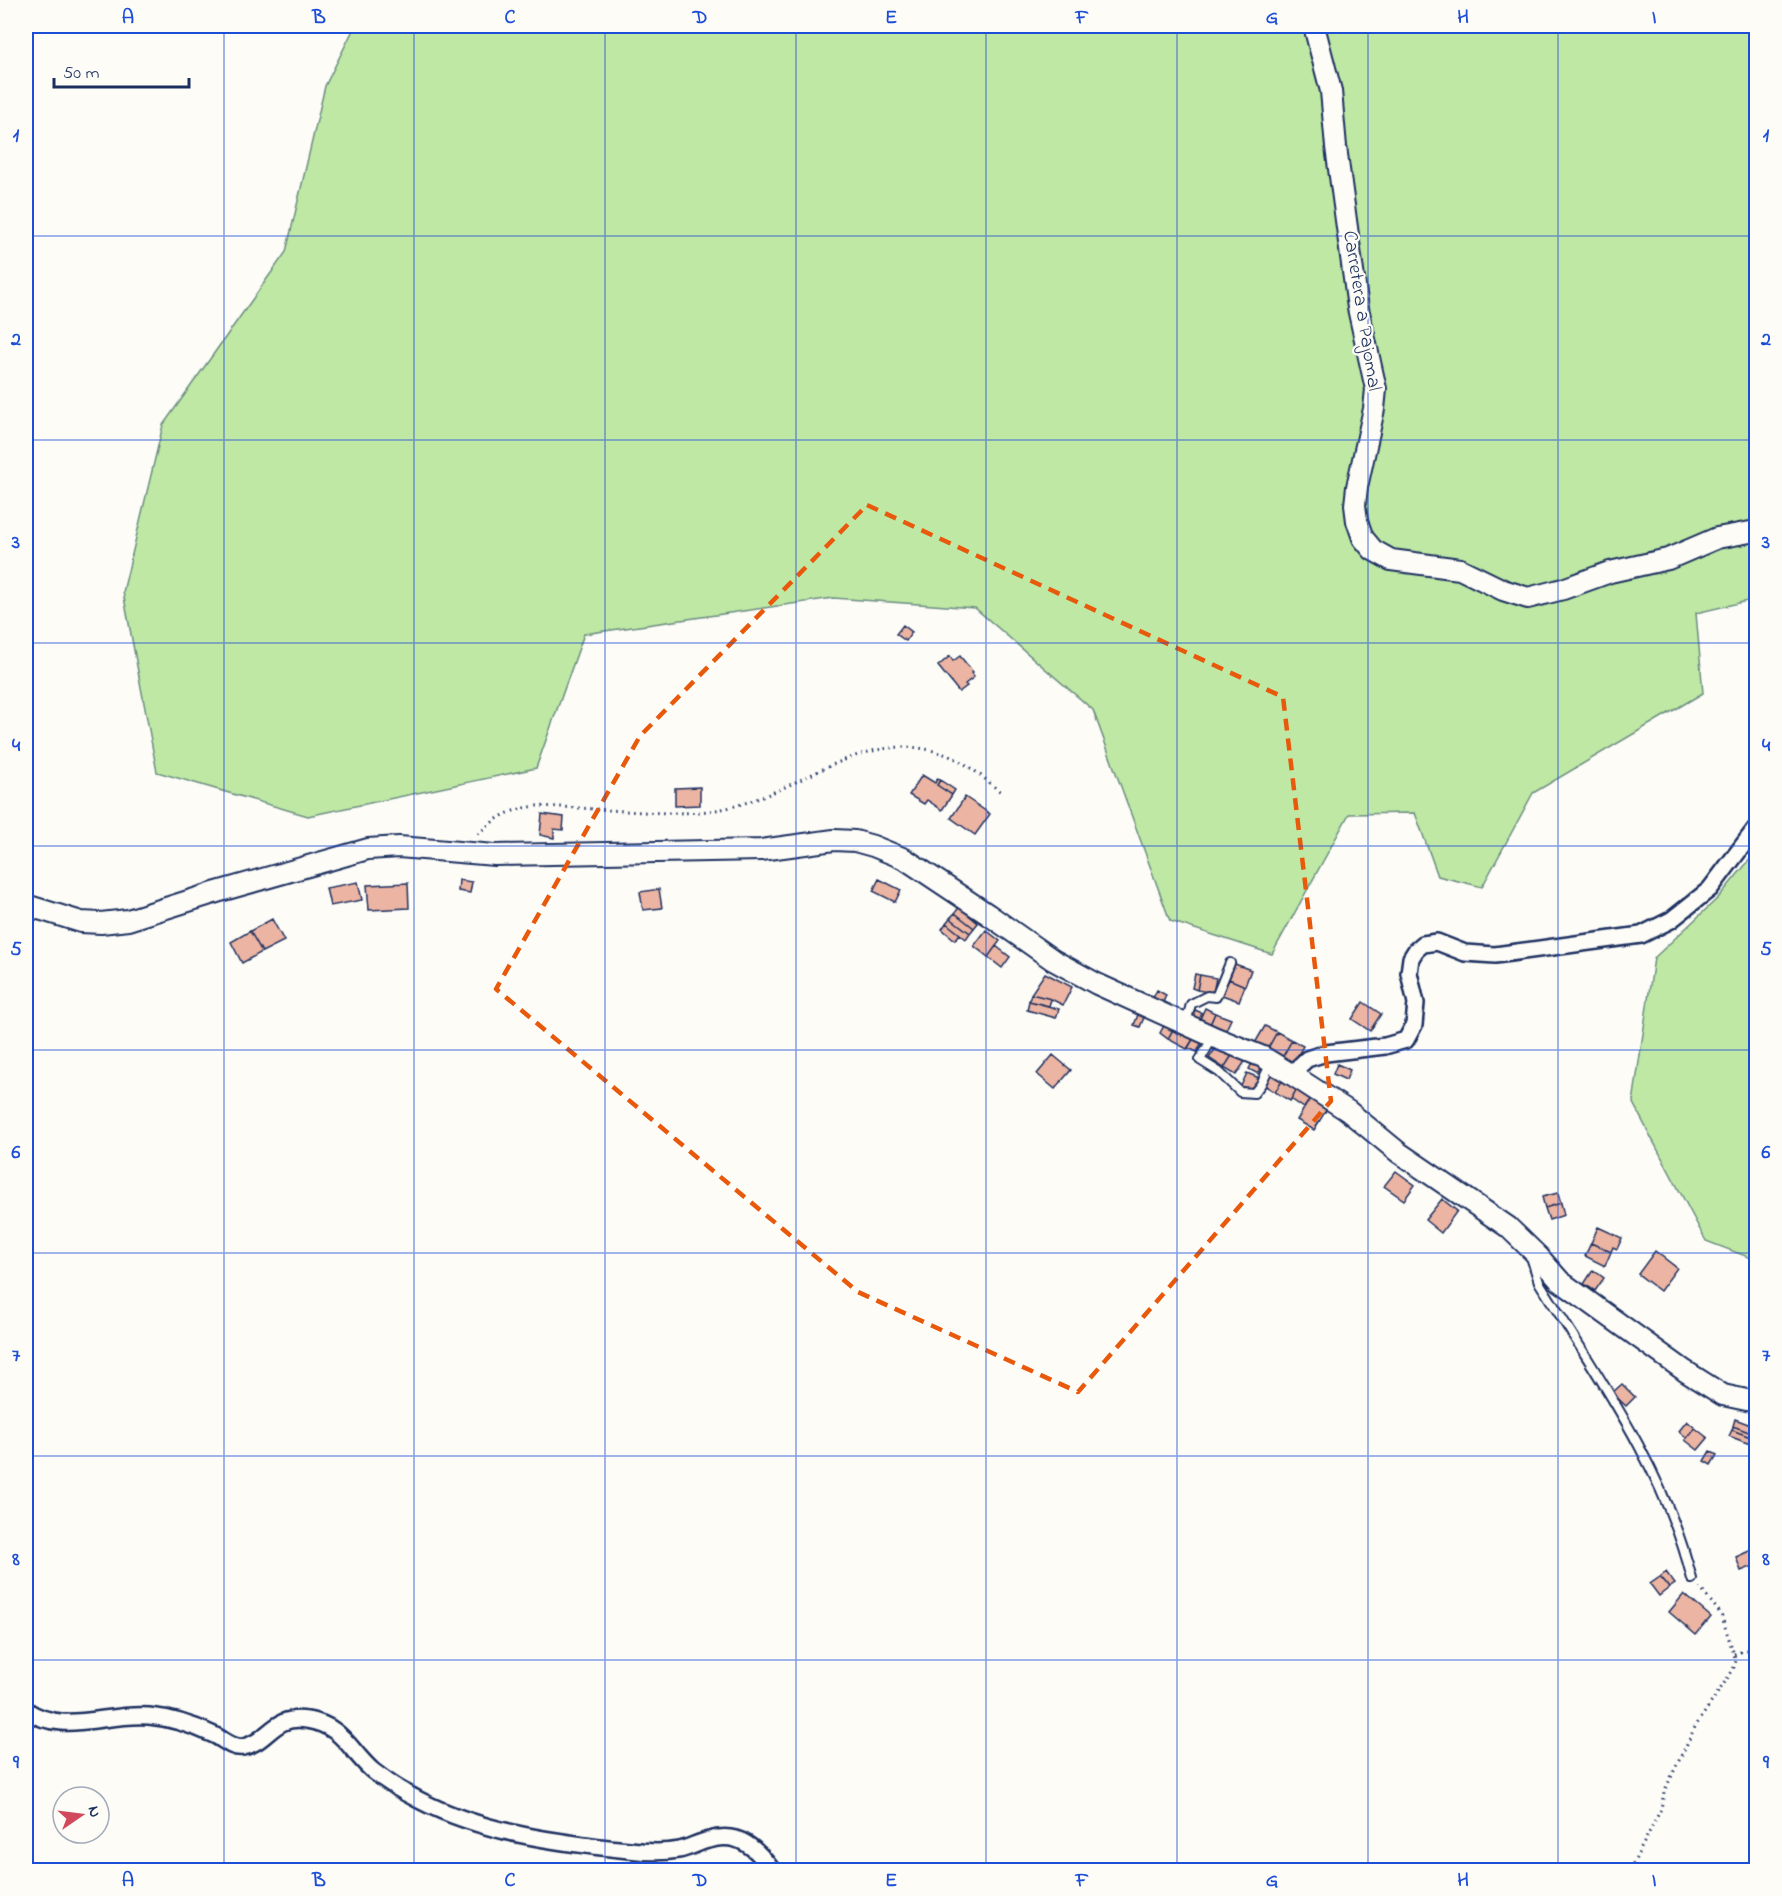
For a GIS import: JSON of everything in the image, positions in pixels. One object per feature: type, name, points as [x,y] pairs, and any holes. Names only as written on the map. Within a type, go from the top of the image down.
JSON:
[{"type":"street","name":"Carretera a Pajomal","points":[[1314,26],[1331,91],[1336,147],[1358,308],[1376,389],[1355,505],[1357,521],[1363,538],[1373,550],[1391,560],[1460,569],[1503,590],[1528,598],[1563,590],[1610,572],[1668,559],[1717,538],[1756,531]]},
{"type":"street","points":[[1291,1074],[1307,1059],[1326,1053],[1385,1046],[1406,1040],[1414,1025],[1416,1004],[1409,973],[1411,958],[1423,944],[1437,942],[1465,952],[1495,955],[1641,935],[1671,920],[1710,889],[1756,828]]},
{"type":"street","points":[[26,905],[81,922],[101,923],[128,920],[226,889],[368,849],[399,847],[495,855],[761,850],[834,840],[855,841],[873,846],[912,864],[1053,960],[1096,984],[1272,1062],[1348,1111],[1398,1152],[1509,1227],[1560,1281],[1685,1371],[1723,1395],[1756,1402]]},
{"type":"street","points":[[26,1710],[58,1723],[135,1715],[150,1716],[173,1720],[215,1735],[231,1745],[242,1747],[258,1740],[279,1724],[291,1719],[308,1720],[329,1726],[345,1739],[372,1770],[391,1784],[419,1800],[482,1826],[532,1836],[639,1851],[680,1850],[715,1838],[735,1838],[760,1853],[772,1870]]},
{"type":"lane","points":[[1186,1024],[1191,1004],[1207,996],[1216,997],[1230,963]]},
{"type":"lane","points":[[1213,1037],[1200,1060],[1220,1072],[1240,1092],[1254,1093],[1272,1062]]},
{"type":"lane","points":[[1529,1247],[1539,1282],[1628,1427],[1656,1480],[1677,1525],[1692,1579]]},
{"type":"path","points":[[462,854],[473,839],[489,825],[518,808],[537,806],[663,813],[703,812],[738,805],[847,758],[874,750],[903,747],[930,749],[955,759],[978,773],[1002,793]]},
{"type":"path","points":[[1630,1870],[1661,1809],[1664,1792],[1695,1727],[1732,1671],[1736,1661],[1721,1614],[1692,1579]]},
{"type":"path","points":[[1734,1654],[1756,1647]]},
{"type":"highlighted area","points":[[867,505],[1283,697],[1331,1101],[1078,1392],[858,1292],[496,989],[640,736]]},
{"type":"green space","points":[[355,26],[1756,26],[1756,599],[1696,613],[1703,693],[1533,793],[1482,887],[1438,876],[1415,813],[1349,814],[1272,954],[1170,921],[1093,710],[975,608],[833,598],[584,634],[536,768],[308,816],[157,772],[123,592],[163,425],[286,252],[325,86]]},
{"type":"green space","points":[[1756,852],[1756,1260],[1706,1241],[1633,1103],[1654,958],[1718,898]]},
{"type":"building","points":[[903,625],[912,632],[906,641],[896,634]]},
{"type":"building","points":[[950,656],[953,661],[960,656],[973,672],[971,673],[974,677],[959,692],[938,666]]},
{"type":"building","points":[[922,775],[935,783],[937,779],[940,780],[937,785],[952,795],[942,810],[927,800],[924,804],[909,795]]},
{"type":"building","points":[[940,780],[955,790],[952,795],[937,785]]},
{"type":"building","points":[[700,787],[700,805],[675,806],[675,788]]},
{"type":"building","points":[[965,797],[990,814],[975,835],[951,818]]},
{"type":"building","points":[[542,814],[564,817],[563,830],[554,829],[554,838],[540,835]]},
{"type":"building","points":[[879,879],[901,890],[895,902],[873,891]]},
{"type":"building","points":[[459,880],[472,882],[470,893],[458,891]]},
{"type":"building","points":[[358,882],[362,900],[330,906],[326,888]]},
{"type":"building","points":[[408,883],[409,908],[369,910],[367,885]]},
{"type":"building","points":[[659,889],[662,908],[643,910],[640,892]]},
{"type":"building","points":[[959,907],[978,923],[974,928],[955,913]]},
{"type":"building","points":[[955,913],[974,928],[970,933],[950,918]]},
{"type":"building","points":[[950,918],[970,933],[966,939],[946,923]]},
{"type":"building","points":[[272,919],[284,941],[262,952],[250,931]]},
{"type":"building","points":[[946,923],[960,934],[955,940],[942,929]]},
{"type":"building","points":[[986,930],[1000,941],[988,957],[974,946]]},
{"type":"building","points":[[250,931],[262,952],[242,963],[231,942]]},
{"type":"building","points":[[996,946],[1010,957],[1002,968],[988,957]]},
{"type":"building","points":[[1235,964],[1251,970],[1245,986],[1229,979]]},
{"type":"building","points":[[1045,973],[1072,987],[1063,1005],[1031,994]]},
{"type":"building","points":[[1195,974],[1200,975],[1197,990],[1192,988]]},
{"type":"building","points":[[1200,975],[1216,978],[1213,993],[1197,990]]},
{"type":"building","points":[[1229,979],[1245,986],[1239,1001],[1222,995]]},
{"type":"building","points":[[1157,990],[1166,995],[1162,1005],[1152,1000]]},
{"type":"building","points":[[1031,994],[1051,999],[1049,1006],[1029,1001]]},
{"type":"building","points":[[1029,1001],[1059,1009],[1056,1018],[1027,1010]]},
{"type":"building","points":[[1363,1002],[1381,1014],[1370,1031],[1352,1019]]},
{"type":"building","points":[[1205,1008],[1215,1013],[1209,1027],[1198,1023]]},
{"type":"building","points":[[1195,1010],[1202,1013],[1198,1023],[1190,1019]]},
{"type":"building","points":[[1139,1012],[1145,1015],[1140,1027],[1134,1025]]},
{"type":"building","points":[[1215,1013],[1231,1019],[1224,1034],[1209,1027]]},
{"type":"building","points":[[1167,1020],[1175,1025],[1168,1039],[1160,1033]]},
{"type":"building","points":[[1175,1025],[1195,1036],[1187,1049],[1168,1039]]},
{"type":"building","points":[[1265,1026],[1277,1032],[1267,1050],[1255,1043]]},
{"type":"building","points":[[1277,1032],[1292,1040],[1282,1058],[1267,1050]]},
{"type":"building","points":[[1195,1036],[1203,1040],[1197,1052],[1188,1048]]},
{"type":"building","points":[[1292,1040],[1303,1046],[1293,1064],[1282,1058]]},
{"type":"building","points":[[1218,1045],[1233,1054],[1224,1068],[1209,1058]]},
{"type":"building","points":[[1234,1052],[1246,1060],[1236,1075],[1224,1068]]},
{"type":"building","points":[[1053,1055],[1071,1070],[1055,1089],[1037,1074]]},
{"type":"building","points":[[1254,1060],[1263,1065],[1258,1074],[1249,1069]]},
{"type":"building","points":[[1337,1064],[1350,1070],[1346,1080],[1333,1074]]},
{"type":"building","points":[[1273,1071],[1284,1078],[1275,1092],[1264,1085]]},
{"type":"building","points":[[1247,1073],[1259,1078],[1253,1091],[1241,1086]]},
{"type":"building","points":[[1284,1078],[1298,1087],[1290,1101],[1275,1092]]},
{"type":"building","points":[[1298,1087],[1311,1097],[1304,1108],[1291,1099]]},
{"type":"building","points":[[1311,1097],[1328,1107],[1314,1130],[1297,1120]]},
{"type":"building","points":[[1396,1171],[1415,1185],[1404,1200],[1384,1186]]},
{"type":"building","points":[[1558,1193],[1561,1203],[1545,1208],[1542,1197]]},
{"type":"building","points":[[1442,1199],[1457,1211],[1441,1233],[1425,1220]]},
{"type":"building","points":[[1561,1203],[1564,1215],[1549,1220],[1545,1208]]},
{"type":"building","points":[[1598,1227],[1622,1238],[1617,1249],[1613,1247],[1611,1252],[1591,1243]]},
{"type":"building","points":[[1591,1243],[1611,1252],[1605,1266],[1585,1256]]},
{"type":"building","points":[[1655,1251],[1677,1268],[1660,1291],[1638,1274]]},
{"type":"building","points":[[1593,1270],[1604,1278],[1595,1291],[1584,1284]]},
{"type":"building","points":[[1622,1384],[1635,1397],[1626,1406],[1612,1393]]},
{"type":"building","points":[[1735,1419],[1756,1427],[1754,1434],[1733,1426]]},
{"type":"building","points":[[1687,1421],[1695,1428],[1687,1438],[1679,1431]]},
{"type":"building","points":[[1733,1426],[1754,1434],[1753,1438],[1732,1430]]},
{"type":"building","points":[[1695,1428],[1708,1438],[1698,1450],[1685,1440]]},
{"type":"building","points":[[1756,1428],[1756,1447],[1750,1445]]},
{"type":"building","points":[[1732,1430],[1753,1438],[1750,1444],[1729,1436]]},
{"type":"building","points":[[1710,1451],[1717,1455],[1711,1465],[1704,1461]]},
{"type":"building","points":[[1756,1548],[1756,1565],[1741,1571],[1736,1557]]},
{"type":"building","points":[[1666,1572],[1675,1584],[1669,1588],[1660,1577]]},
{"type":"building","points":[[1660,1577],[1669,1588],[1659,1596],[1650,1584]]},
{"type":"building","points":[[1684,1594],[1711,1617],[1696,1635],[1669,1612]]}]
